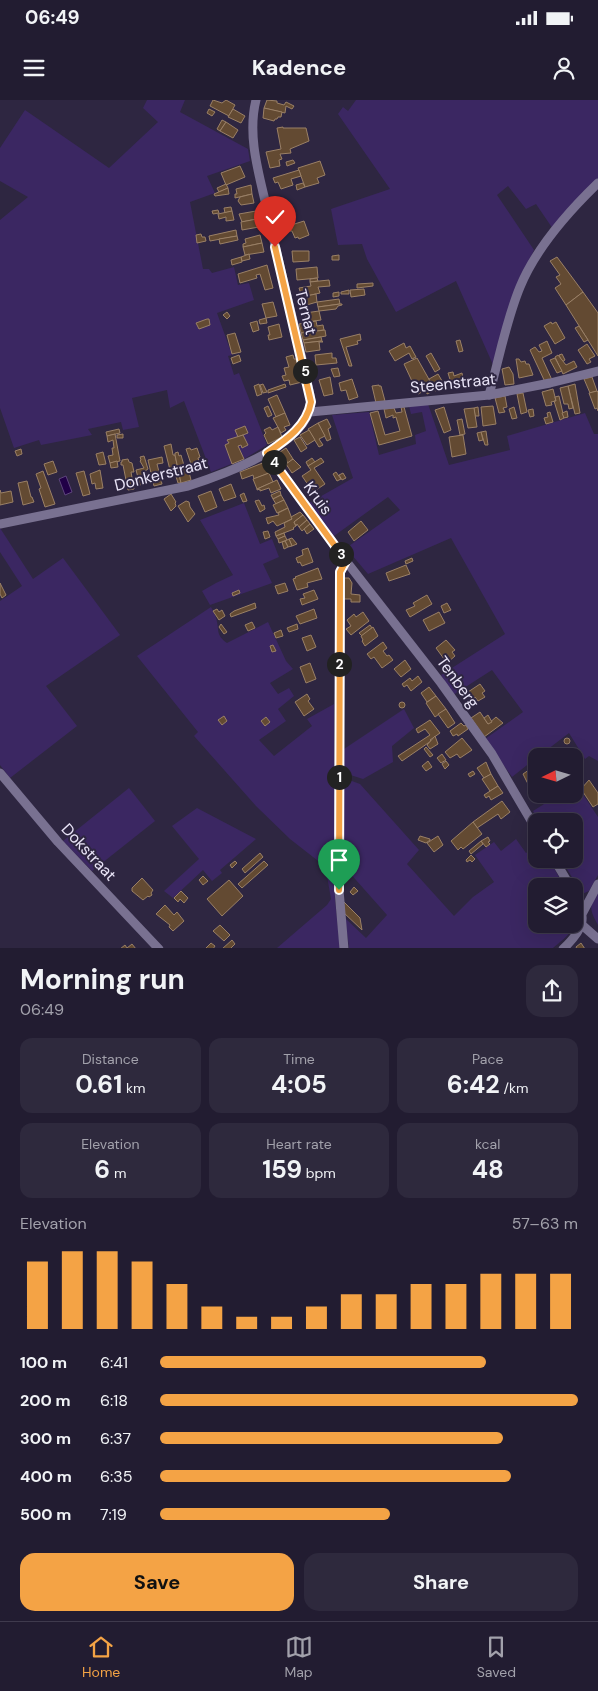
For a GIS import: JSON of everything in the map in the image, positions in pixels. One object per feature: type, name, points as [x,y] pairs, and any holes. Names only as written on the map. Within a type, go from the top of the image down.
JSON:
[{"type":"street","name":"Ternat","points":[[256,100],[253,136],[256,156],[275,247],[310,395],[310,412]]},
{"type":"street","points":[[489,395],[511,312],[520,286],[534,258],[598,182]]},
{"type":"street","name":"Steenstraat","points":[[310,412],[489,395],[535,387],[598,371]]},
{"type":"street","name":"Donkerstraat","points":[[0,524],[188,486],[243,465],[267,453],[301,426],[310,412]]},
{"type":"street","name":"Kruis","points":[[267,453],[346,561]]},
{"type":"street","points":[[344,948],[339,890],[340,572],[346,561]]},
{"type":"street","name":"Tenberg","points":[[346,561],[447,691],[492,754],[528,815]]},
{"type":"street","name":"Dokstraat","points":[[0,773],[58,842],[159,948]]},
{"type":"street","points":[[583,912],[598,884]]},
{"type":"street","points":[[583,926],[598,939]]},
{"type":"street","points":[[563,948],[577,933]]},
{"type":"shaded area","points":[[147,100],[185,100],[180,112],[248,149],[250,161],[207,176],[215,193],[190,202],[203,269],[209,269],[212,273],[234,267],[238,285],[249,283],[254,300],[217,313],[232,355],[228,356],[234,375],[239,373],[267,445],[244,459],[211,472],[184,401],[170,408],[167,390],[132,398],[139,427],[123,430],[121,422],[88,429],[92,435],[41,445],[39,440],[14,448],[0,408],[0,220],[28,197],[0,181],[0,148],[25,110],[109,168],[158,122],[143,108]]},
{"type":"shaded area","points":[[356,100],[598,100],[598,179],[553,229],[536,204],[526,209],[508,186],[497,195],[534,250],[517,287],[494,367],[456,281],[396,312],[367,259],[362,244],[338,245],[331,209],[390,189],[338,114],[343,107],[348,111]]},
{"type":"shaded area","points":[[428,404],[449,465],[510,450],[507,436],[585,413],[594,434],[598,434],[598,761],[589,756],[585,759],[583,748],[578,748],[569,733],[549,748],[528,748],[528,764],[512,777],[485,739],[523,712],[492,670],[453,695],[441,675],[505,634],[451,538],[368,574],[346,548],[400,510],[388,497],[334,536],[309,503],[353,478],[332,415],[369,412],[379,455],[416,444],[415,435],[426,431],[422,412],[411,414],[409,406]]},
{"type":"shaded area","points":[[66,476],[72,492],[65,495],[59,479]]},
{"type":"shaded area","points":[[244,503],[260,544],[272,539],[279,557],[263,564],[272,583],[210,605],[202,591],[233,575],[200,520]]},
{"type":"shaded area","points":[[0,528],[33,579],[63,558],[120,635],[46,686],[77,726],[10,778],[0,765],[0,601],[22,586],[0,552]]},
{"type":"shaded area","points":[[211,607],[216,617],[219,635],[227,643],[268,622],[286,661],[293,669],[270,683],[278,694],[289,688],[294,696],[278,709],[286,721],[259,740],[274,756],[312,726],[307,719],[334,704],[335,899],[340,948],[277,948],[327,905],[331,899],[326,870],[322,864],[290,839],[256,806],[194,736],[198,732],[137,656]]},
{"type":"shaded area","points":[[404,709],[414,728],[392,746],[393,762],[363,779],[341,772],[341,751]]},
{"type":"shaded area","points":[[341,777],[360,784],[419,850],[407,864],[454,916],[473,897],[494,882],[475,855],[494,842],[501,851],[516,839],[526,853],[528,852],[528,868],[554,868],[560,878],[528,878],[528,933],[570,933],[553,948],[349,948],[345,918],[366,938],[387,915],[340,862]]},
{"type":"shaded area","points":[[129,788],[155,821],[92,871],[63,841]]},
{"type":"shaded area","points":[[583,794],[598,817],[598,875],[589,891],[583,894],[583,878],[572,878],[566,868],[583,868],[583,813],[534,813],[533,811],[546,803],[583,803]]},
{"type":"shaded area","points":[[197,808],[256,839],[220,870],[222,873],[212,881],[203,870],[173,898],[164,891],[199,859],[172,826]]},
{"type":"shaded area","points":[[598,890],[598,925],[591,908]]},
{"type":"building","points":[[213,100],[222,103],[226,100],[235,105],[229,116],[210,106]]},
{"type":"building","points":[[267,100],[277,101],[277,103],[284,105],[286,102],[294,106],[292,109],[286,106],[285,113],[264,108]]},
{"type":"building","points":[[264,108],[282,112],[281,117],[274,121],[263,118]]},
{"type":"building","points":[[209,109],[215,112],[212,116],[207,113]]},
{"type":"building","points":[[233,109],[245,116],[241,123],[228,117]]},
{"type":"building","points":[[222,120],[226,122],[220,131],[217,129]]},
{"type":"building","points":[[226,122],[238,130],[233,138],[220,131]]},
{"type":"building","points":[[277,128],[306,128],[309,141],[290,149],[291,153],[280,154],[282,159],[279,160],[280,166],[270,168],[266,152],[281,149]]},
{"type":"building","points":[[293,160],[295,163],[287,166],[286,162]]},
{"type":"building","points":[[320,161],[325,175],[317,178],[319,183],[305,187],[298,168]]},
{"type":"building","points":[[240,166],[245,177],[226,185],[221,173]]},
{"type":"building","points":[[299,170],[301,176],[291,179],[293,185],[281,189],[278,182],[275,183],[273,178]]},
{"type":"building","points":[[303,183],[305,187],[297,190],[296,185]]},
{"type":"building","points":[[226,184],[228,188],[219,192],[217,188]]},
{"type":"building","points":[[251,185],[252,194],[235,198],[235,194],[237,194],[236,189]]},
{"type":"building","points":[[228,188],[229,194],[215,196],[214,194]]},
{"type":"building","points":[[252,194],[254,203],[241,205],[238,201],[240,197]]},
{"type":"building","points":[[231,207],[232,211],[225,213],[224,208]]},
{"type":"building","points":[[218,210],[219,213],[213,214],[212,211]]},
{"type":"building","points":[[232,211],[234,220],[226,221],[226,217],[219,219],[218,214]]},
{"type":"building","points":[[256,211],[257,219],[242,222],[239,214]]},
{"type":"building","points":[[257,219],[259,227],[242,230],[241,222]]},
{"type":"building","points":[[304,221],[309,235],[299,239],[298,237],[295,238],[288,226]]},
{"type":"building","points":[[236,230],[237,236],[210,241],[209,236]]},
{"type":"building","points":[[201,234],[202,237],[205,237],[206,241],[197,243],[196,235]]},
{"type":"building","points":[[260,235],[262,243],[243,247],[243,244],[246,243],[245,239]]},
{"type":"building","points":[[237,236],[238,240],[220,244],[219,239]]},
{"type":"building","points":[[262,243],[264,252],[245,255],[243,247]]},
{"type":"building","points":[[292,251],[309,251],[309,261],[293,262]]},
{"type":"building","points":[[249,254],[250,259],[242,261],[241,257]]},
{"type":"building","points":[[339,255],[339,260],[332,260],[332,256]]},
{"type":"building","points":[[241,257],[242,262],[232,265],[231,260]]},
{"type":"building","points":[[557,257],[583,292],[566,305],[555,288],[561,284],[556,277],[560,275],[550,261]]},
{"type":"building","points":[[267,265],[273,288],[265,290],[260,274],[256,275],[257,278],[240,283],[238,274]]},
{"type":"building","points":[[317,267],[318,278],[297,280],[296,269]]},
{"type":"building","points":[[317,278],[318,281],[310,282],[310,279]]},
{"type":"building","points":[[329,280],[330,286],[318,287],[320,293],[302,297],[299,288],[311,286],[310,282]]},
{"type":"building","points":[[373,283],[373,286],[357,288],[357,284]]},
{"type":"building","points":[[364,289],[365,295],[351,297],[350,290]]},
{"type":"building","points":[[349,290],[349,294],[341,294],[341,292]]},
{"type":"building","points":[[339,292],[339,296],[333,297],[333,293]]},
{"type":"building","points":[[583,292],[598,313],[598,356],[566,305]]},
{"type":"building","points":[[316,294],[317,302],[303,306],[301,297]]},
{"type":"building","points":[[339,299],[340,304],[318,307],[317,302]]},
{"type":"building","points":[[273,302],[277,316],[266,318],[262,304]]},
{"type":"building","points":[[342,304],[336,309],[319,311],[318,307]]},
{"type":"building","points":[[319,311],[321,320],[307,322],[305,313]]},
{"type":"building","points":[[227,312],[230,316],[227,319],[223,315]]},
{"type":"building","points":[[266,318],[267,323],[260,324],[259,320]]},
{"type":"building","points":[[209,319],[210,325],[199,329],[196,323]]},
{"type":"building","points":[[257,321],[259,330],[253,332],[250,323]]},
{"type":"building","points":[[316,321],[317,326],[323,325],[324,330],[301,333],[299,324]]},
{"type":"building","points":[[551,322],[552,324],[556,322],[565,338],[555,344],[544,326]]},
{"type":"building","points":[[279,324],[282,337],[269,340],[268,327]]},
{"type":"building","points":[[579,326],[588,340],[584,342],[575,328]]},
{"type":"building","points":[[325,330],[326,336],[303,340],[301,333]]},
{"type":"building","points":[[235,333],[241,352],[232,354],[227,335]]},
{"type":"building","points":[[360,334],[361,340],[357,341],[358,344],[346,347],[352,366],[349,366],[340,339]]},
{"type":"building","points":[[321,337],[322,341],[304,343],[303,340]]},
{"type":"building","points":[[460,340],[463,351],[459,352],[456,341]]},
{"type":"building","points":[[322,341],[319,342],[320,350],[306,352],[304,343]]},
{"type":"building","points":[[547,341],[552,353],[542,358],[552,380],[545,382],[530,350],[535,347],[539,352],[542,351],[539,345]]},
{"type":"building","points":[[404,343],[406,348],[410,346],[416,357],[412,359],[409,353],[395,361],[389,351]]},
{"type":"building","points":[[587,344],[595,356],[589,359],[591,362],[587,364],[578,350]]},
{"type":"building","points":[[332,353],[332,358],[336,358],[337,363],[316,365],[315,355]]},
{"type":"building","points":[[431,353],[440,369],[435,372],[426,356]]},
{"type":"building","points":[[562,354],[565,360],[562,362],[559,355]]},
{"type":"building","points":[[239,355],[241,361],[233,364],[231,358]]},
{"type":"building","points":[[293,355],[294,359],[296,359],[302,382],[290,385],[289,380],[284,381],[282,376],[286,375],[284,368],[289,367],[286,357]]},
{"type":"building","points":[[558,355],[566,365],[574,361],[577,367],[563,374],[555,357]]},
{"type":"building","points":[[417,358],[435,390],[427,394],[426,390],[418,394],[404,364]]},
{"type":"building","points":[[555,358],[562,371],[557,373],[550,360]]},
{"type":"building","points":[[516,359],[529,364],[533,375],[519,378]]},
{"type":"building","points":[[509,367],[513,374],[514,384],[505,385],[502,369]]},
{"type":"building","points":[[338,368],[340,376],[334,377],[331,369]]},
{"type":"building","points":[[453,372],[454,376],[462,373],[464,383],[452,386],[448,373]]},
{"type":"building","points":[[438,374],[445,386],[435,391],[429,379]]},
{"type":"building","points":[[330,377],[333,394],[324,396],[319,380]]},
{"type":"building","points":[[592,377],[597,391],[590,393],[584,379]]},
{"type":"building","points":[[352,379],[358,397],[349,400],[346,390],[341,391],[339,383]]},
{"type":"building","points":[[259,384],[262,394],[257,396],[254,386]]},
{"type":"building","points":[[263,384],[267,392],[263,393],[260,385]]},
{"type":"building","points":[[285,384],[286,387],[268,393],[268,390]]},
{"type":"building","points":[[575,384],[580,413],[575,414],[568,386]]},
{"type":"building","points":[[372,386],[381,386],[385,401],[376,403]]},
{"type":"building","points":[[568,386],[573,408],[569,409],[568,404],[564,404],[560,388]]},
{"type":"building","points":[[553,389],[556,401],[551,402],[552,405],[546,406],[542,392]]},
{"type":"building","points":[[597,391],[598,411],[597,408],[595,409],[589,393]]},
{"type":"building","points":[[523,393],[527,412],[521,414],[517,394]]},
{"type":"building","points":[[277,395],[285,413],[276,417],[268,399]]},
{"type":"building","points":[[505,396],[507,407],[503,408],[505,412],[499,413],[495,398]]},
{"type":"building","points":[[559,396],[564,418],[560,420],[554,401],[556,401],[555,397]]},
{"type":"building","points":[[268,406],[272,415],[268,417],[264,408]]},
{"type":"building","points":[[493,406],[496,424],[483,426],[481,407]]},
{"type":"building","points":[[401,407],[404,407],[412,436],[379,445],[370,413],[378,411],[385,435],[400,431],[396,417],[393,418],[393,415],[386,418],[384,409],[394,408],[396,413],[402,412]]},
{"type":"building","points":[[444,407],[451,430],[444,433],[435,410]]},
{"type":"building","points":[[478,407],[479,416],[475,416],[474,408]]},
{"type":"building","points":[[514,407],[517,418],[512,419],[509,409]]},
{"type":"building","points":[[474,408],[477,427],[468,428],[464,409]]},
{"type":"building","points":[[533,409],[534,416],[530,417],[528,410]]},
{"type":"building","points":[[567,411],[568,417],[564,418],[562,413]]},
{"type":"building","points":[[550,412],[553,422],[546,424],[544,418],[548,417],[547,413]]},
{"type":"building","points":[[285,413],[290,425],[284,427],[286,430],[281,433],[273,418]]},
{"type":"building","points":[[327,419],[331,427],[328,429],[331,439],[327,441],[318,423]]},
{"type":"building","points":[[462,419],[465,434],[460,435],[457,420]]},
{"type":"building","points":[[318,423],[325,436],[319,439],[323,445],[319,447],[308,429]]},
{"type":"building","points":[[245,426],[248,433],[238,437],[235,430]]},
{"type":"building","points":[[270,427],[272,430],[278,427],[282,437],[268,444],[264,430]]},
{"type":"building","points":[[119,429],[120,433],[107,436],[106,432]]},
{"type":"building","points":[[309,430],[315,440],[307,445],[300,435]]},
{"type":"building","points":[[486,431],[488,445],[485,445],[481,432]]},
{"type":"building","points":[[481,432],[483,440],[479,441],[477,433]]},
{"type":"building","points":[[115,434],[120,461],[110,463],[108,456],[113,455],[112,448],[114,448],[113,440],[108,442],[107,436]]},
{"type":"building","points":[[123,434],[123,438],[117,438],[117,435]]},
{"type":"building","points":[[243,435],[248,445],[242,448],[241,445],[238,446],[244,459],[232,464],[225,445],[229,443],[227,440]]},
{"type":"building","points":[[463,435],[466,454],[452,457],[449,437]]},
{"type":"building","points":[[300,437],[307,448],[301,452],[294,440]]},
{"type":"building","points":[[171,444],[181,483],[178,483],[175,473],[171,474],[164,446]]},
{"type":"building","points":[[190,448],[191,450],[197,448],[200,457],[198,458],[199,461],[191,464],[186,449]]},
{"type":"building","points":[[286,448],[293,459],[288,463],[280,452]]},
{"type":"building","points":[[21,449],[22,454],[17,456],[15,451]]},
{"type":"building","points":[[103,452],[106,464],[99,465],[96,454]]},
{"type":"building","points":[[178,452],[179,456],[181,455],[185,469],[188,468],[191,480],[181,483],[175,455]]},
{"type":"building","points":[[144,456],[148,469],[145,471],[148,482],[140,485],[136,470],[144,468],[140,457]]},
{"type":"building","points":[[162,457],[163,463],[157,464],[162,484],[154,486],[148,460]]},
{"type":"building","points":[[312,458],[315,462],[308,466],[306,462]]},
{"type":"building","points":[[321,458],[324,462],[314,468],[325,484],[313,492],[302,476],[311,470],[308,466]]},
{"type":"building","points":[[128,459],[132,463],[134,472],[131,472],[134,489],[128,490],[121,462]]},
{"type":"building","points":[[293,459],[301,467],[292,473],[286,464]]},
{"type":"building","points":[[53,461],[57,472],[48,475],[44,464]]},
{"type":"building","points":[[117,461],[118,467],[111,468],[110,463]]},
{"type":"building","points":[[265,462],[269,473],[254,479],[253,475],[242,479],[240,472]]},
{"type":"building","points":[[100,470],[103,488],[96,489],[95,483],[92,484],[90,474]]},
{"type":"building","points":[[43,471],[55,504],[45,507],[36,474]]},
{"type":"building","points":[[84,471],[90,494],[83,496],[76,473]]},
{"type":"building","points":[[336,472],[341,479],[337,481],[333,474]]},
{"type":"building","points":[[269,473],[273,482],[257,489],[253,479]]},
{"type":"building","points":[[343,473],[346,478],[342,480],[339,475]]},
{"type":"building","points":[[277,480],[281,489],[271,493],[269,488],[257,490],[257,489]]},
{"type":"building","points":[[27,481],[34,502],[23,505],[18,483]]},
{"type":"building","points":[[231,484],[236,497],[224,501],[219,489]]},
{"type":"building","points":[[0,490],[1,493],[11,491],[13,502],[0,505]]},
{"type":"building","points":[[211,491],[217,507],[205,512],[198,496]]},
{"type":"building","points":[[280,491],[281,495],[273,499],[271,495]]},
{"type":"building","points":[[244,493],[247,501],[243,502],[240,495]]},
{"type":"building","points":[[171,494],[176,502],[176,506],[171,511],[164,499]]},
{"type":"building","points":[[281,495],[284,500],[276,504],[273,499]]},
{"type":"building","points":[[259,500],[265,509],[260,512],[255,501]]},
{"type":"building","points":[[284,500],[288,508],[277,513],[273,505]]},
{"type":"building","points":[[186,501],[189,502],[195,514],[188,522],[178,506]]},
{"type":"building","points":[[288,508],[292,519],[277,526],[273,521],[268,524],[266,518],[279,515],[278,513]]},
{"type":"building","points":[[300,512],[303,515],[294,522],[296,526],[294,529],[276,536],[275,532],[285,527],[284,523]]},
{"type":"building","points":[[303,515],[307,520],[299,527],[297,524],[296,526],[294,522]]},
{"type":"building","points":[[307,520],[310,524],[302,531],[299,527]]},
{"type":"building","points":[[361,521],[368,530],[354,541],[348,532]]},
{"type":"building","points":[[310,524],[314,529],[307,534],[304,529]]},
{"type":"building","points":[[268,531],[270,537],[265,539],[263,532]]},
{"type":"building","points":[[284,533],[285,536],[278,539],[276,536]]},
{"type":"building","points":[[285,536],[287,540],[279,543],[278,539]]},
{"type":"building","points":[[292,538],[297,544],[292,546],[289,539]]},
{"type":"building","points":[[289,539],[292,546],[288,547],[285,541]]},
{"type":"building","points":[[285,541],[288,547],[284,549],[282,542]]},
{"type":"building","points":[[308,548],[313,562],[302,566],[296,558],[303,555],[302,550]]},
{"type":"building","points":[[412,558],[413,561],[406,564],[405,561]]},
{"type":"building","points":[[406,565],[410,574],[389,581],[386,573]]},
{"type":"building","points":[[318,568],[322,579],[307,583],[308,587],[297,590],[293,579]]},
{"type":"building","points":[[342,578],[349,578],[352,583],[351,594],[360,595],[360,602],[342,599]]},
{"type":"building","points":[[0,583],[6,595],[2,598],[0,594]]},
{"type":"building","points":[[285,583],[288,591],[278,594],[275,586]]},
{"type":"building","points":[[239,590],[240,593],[233,596],[232,593]]},
{"type":"building","points":[[314,590],[318,599],[302,605],[300,599],[305,598],[303,594]]},
{"type":"building","points":[[427,595],[432,604],[410,617],[406,610],[415,606],[413,603]]},
{"type":"building","points":[[255,603],[256,608],[231,617],[230,614],[234,611]]},
{"type":"building","points":[[447,603],[451,610],[444,613],[441,606]]},
{"type":"building","points":[[217,609],[219,612],[222,610],[225,616],[219,620],[213,611]]},
{"type":"building","points":[[314,609],[317,618],[300,624],[296,616]]},
{"type":"building","points":[[363,612],[369,621],[351,635],[346,629],[351,626],[347,620],[354,614],[356,617]]},
{"type":"building","points":[[439,612],[445,623],[429,631],[423,620]]},
{"type":"building","points":[[252,622],[255,628],[248,631],[245,625]]},
{"type":"building","points":[[221,624],[227,632],[224,634],[219,627]]},
{"type":"building","points":[[297,624],[298,629],[289,632],[287,628]]},
{"type":"building","points":[[370,625],[372,628],[362,636],[359,633]]},
{"type":"building","points":[[373,627],[378,636],[365,646],[361,636]]},
{"type":"building","points":[[281,630],[283,636],[276,638],[274,633]]},
{"type":"building","points":[[311,635],[316,647],[307,651],[302,638]]},
{"type":"building","points":[[446,640],[455,650],[452,652],[455,656],[447,663],[436,648]]},
{"type":"building","points":[[383,642],[387,648],[383,651],[393,660],[382,668],[374,657],[371,659],[367,654]]},
{"type":"building","points":[[273,645],[276,651],[272,652],[270,646]]},
{"type":"building","points":[[405,660],[411,669],[401,677],[394,669]]},
{"type":"building","points":[[310,663],[316,679],[306,683],[300,667]]},
{"type":"building","points":[[418,676],[422,682],[411,691],[407,685],[404,687],[402,684],[410,678],[412,681]]},
{"type":"building","points":[[480,684],[485,691],[482,693],[485,697],[478,701],[475,697],[473,699],[468,692]]},
{"type":"building","points":[[429,687],[436,696],[427,702],[421,693]]},
{"type":"building","points":[[307,694],[310,699],[308,701],[314,709],[304,716],[295,702]]},
{"type":"building","points":[[436,696],[446,709],[435,717],[426,703]]},
{"type":"building","points":[[402,702],[405,705],[402,708],[399,705]]},
{"type":"building","points":[[446,709],[455,723],[448,728],[438,714]]},
{"type":"building","points":[[480,712],[488,724],[496,717],[503,723],[484,737],[471,718]]},
{"type":"building","points":[[488,715],[492,722],[488,724],[484,718]]},
{"type":"building","points":[[224,716],[227,721],[222,725],[218,720]]},
{"type":"building","points":[[266,717],[270,722],[265,726],[261,721]]},
{"type":"building","points":[[430,720],[440,733],[402,761],[398,756],[430,735],[425,729],[418,733],[416,729]]},
{"type":"building","points":[[461,723],[464,726],[466,725],[468,729],[458,736],[457,734],[453,736],[450,731]]},
{"type":"building","points":[[435,736],[438,744],[430,749],[427,745]]},
{"type":"building","points":[[462,738],[472,750],[460,758],[457,754],[450,758],[445,752]]},
{"type":"building","points":[[567,738],[570,741],[567,744],[564,741]]},
{"type":"building","points":[[426,747],[433,755],[430,757],[424,749]]},
{"type":"building","points":[[442,754],[446,760],[441,763],[437,758]]},
{"type":"building","points":[[428,761],[432,767],[426,771],[422,766]]},
{"type":"building","points":[[446,761],[449,765],[445,769],[442,764]]},
{"type":"building","points":[[486,762],[491,774],[484,778],[477,768]]},
{"type":"building","points":[[473,771],[475,774],[470,777],[468,774]]},
{"type":"building","points":[[528,771],[527,782],[523,774]]},
{"type":"building","points":[[491,774],[498,786],[490,791],[482,779]]},
{"type":"building","points":[[589,780],[598,793],[598,804],[593,807],[583,792],[583,787]]},
{"type":"building","points":[[498,786],[503,793],[491,800],[489,796],[486,798],[484,795]]},
{"type":"building","points":[[502,801],[510,812],[501,819],[498,814],[477,828],[473,822]]},
{"type":"building","points":[[473,822],[482,834],[463,849],[461,847],[458,850],[451,841]]},
{"type":"building","points":[[420,836],[430,840],[426,843],[418,840]]},
{"type":"building","points":[[438,836],[443,845],[434,852],[427,843]]},
{"type":"building","points":[[488,837],[490,844],[486,847],[481,841]]},
{"type":"building","points":[[481,841],[483,844],[471,854],[469,851]]},
{"type":"building","points":[[260,853],[263,857],[245,873],[242,869]]},
{"type":"building","points":[[471,855],[475,859],[472,862],[470,860],[467,862],[466,860]]},
{"type":"building","points":[[235,861],[237,863],[232,868],[230,865]]},
{"type":"building","points":[[264,861],[268,865],[242,888],[238,884]]},
{"type":"building","points":[[203,876],[208,881],[203,885],[199,880]]},
{"type":"building","points":[[142,878],[153,890],[152,895],[143,900],[132,891],[132,888]]},
{"type":"building","points":[[229,880],[243,896],[222,916],[207,899]]},
{"type":"building","points":[[354,887],[358,891],[353,895],[350,892]]},
{"type":"building","points":[[181,891],[188,898],[184,903],[180,899],[178,902],[174,898]]},
{"type":"building","points":[[342,900],[360,918],[362,930],[343,912]]},
{"type":"building","points":[[165,905],[174,915],[177,912],[184,921],[173,931],[169,927],[170,925],[156,914]]},
{"type":"building","points":[[220,925],[230,935],[224,941],[213,931]]},
{"type":"building","points":[[232,940],[235,944],[231,948],[223,948]]},
{"type":"building","points":[[211,943],[215,946],[214,948],[206,948]]},
{"type":"building","points":[[581,943],[584,948],[576,948]]},
{"type":"building","points":[[132,944],[135,948],[127,948]]},
{"type":"route","points":[[275,247],[311,402],[310,412],[301,426],[267,453],[346,561],[340,572],[339,890]]}]
